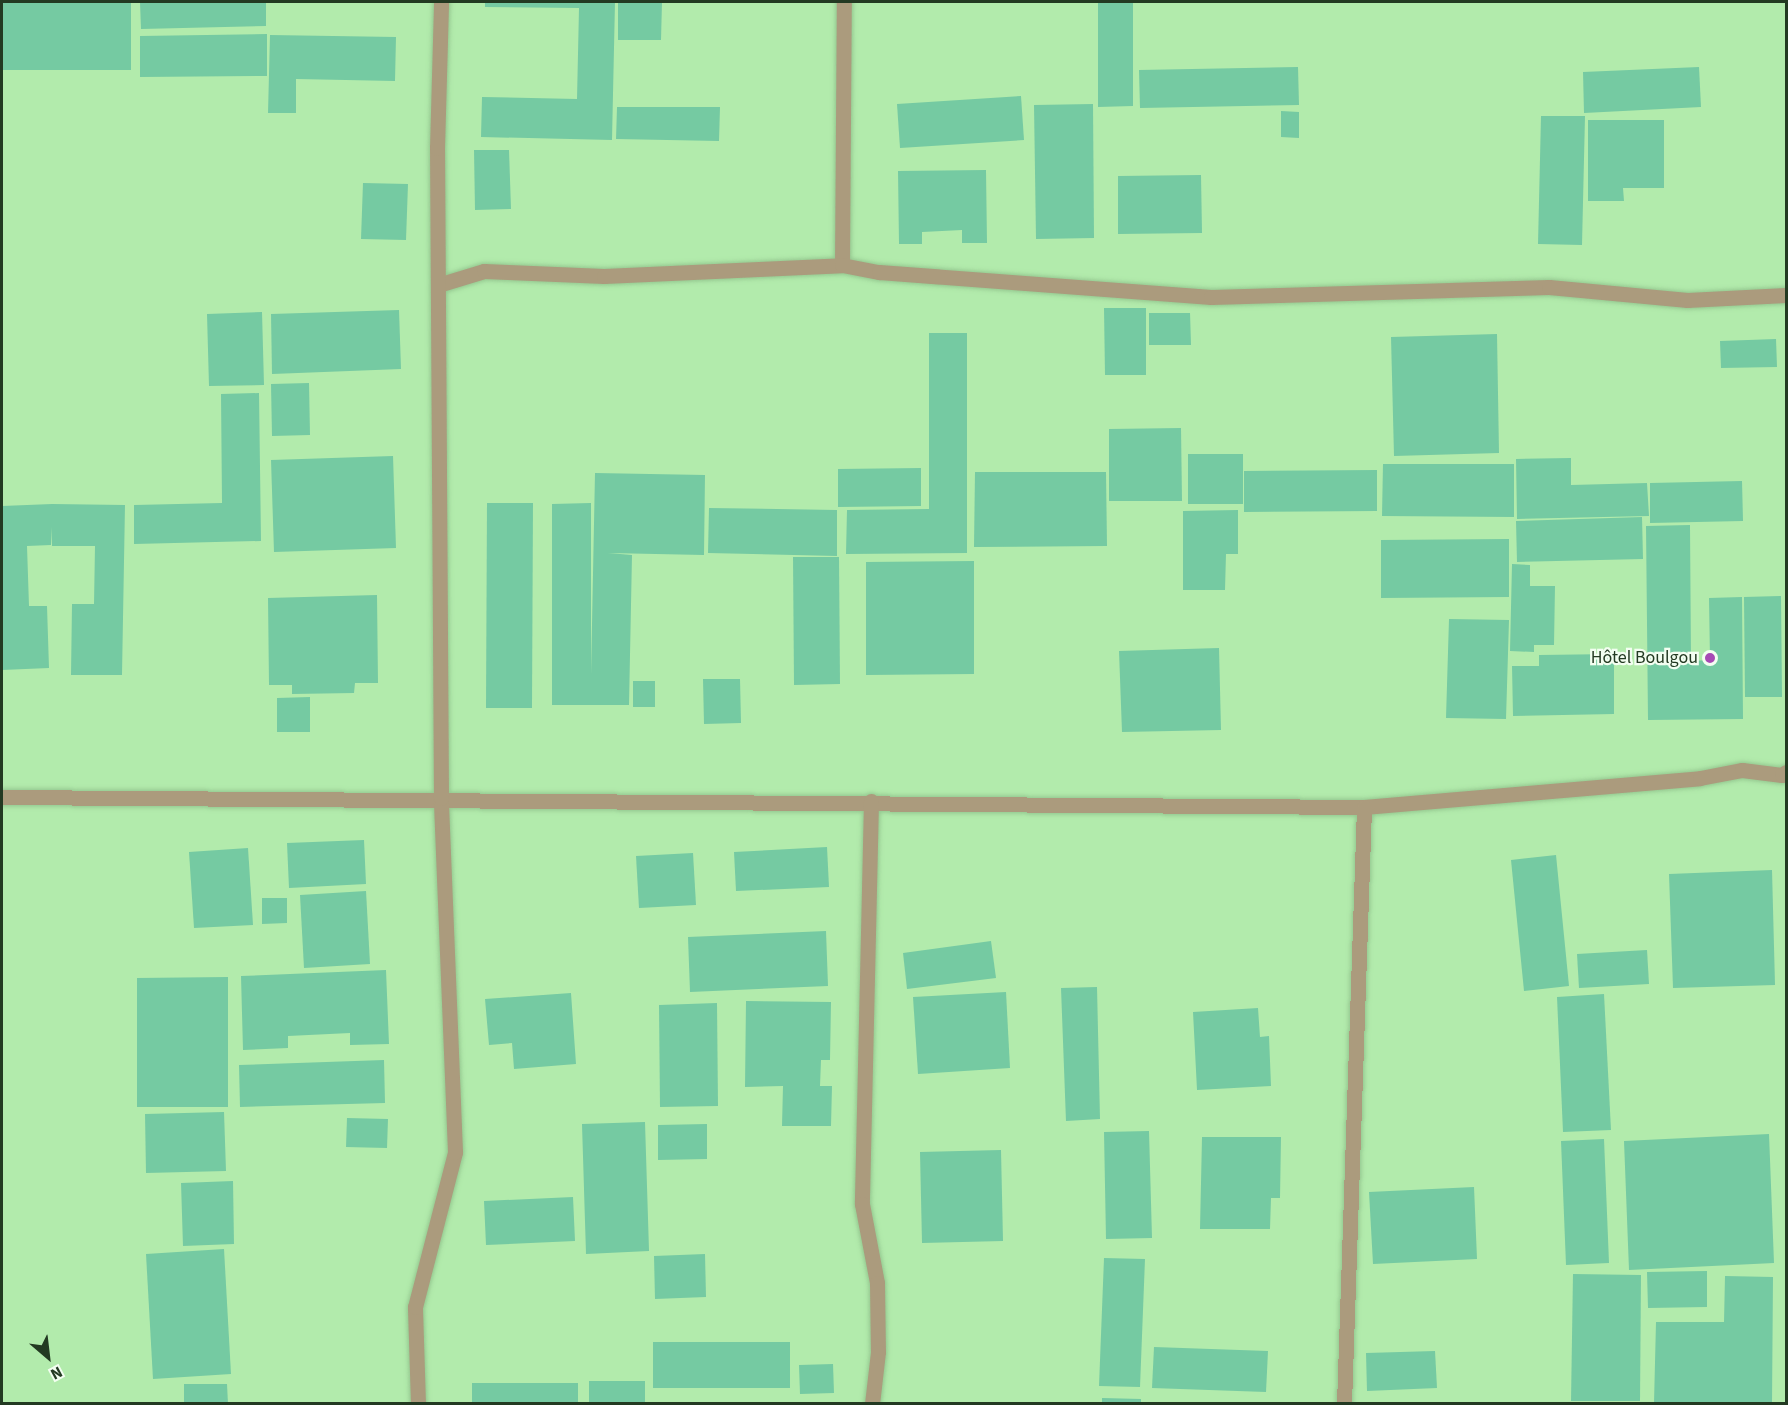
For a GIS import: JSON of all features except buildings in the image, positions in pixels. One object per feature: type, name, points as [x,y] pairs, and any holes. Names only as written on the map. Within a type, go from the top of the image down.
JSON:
[{"type":"street","points":[[418,1404],[416,1307],[454,1152],[441,798],[438,285],[441,2]]},
{"type":"street","points":[[842,265],[844,2]]},
{"type":"street","points":[[438,285],[484,271],[604,276],[842,265],[879,272],[1211,297],[1549,287],[1687,300],[1786,296]]},
{"type":"street","points":[[2,797],[871,801],[1364,807],[1700,778],[1742,770],[1782,775],[1786,772]]},
{"type":"street","points":[[871,801],[862,1204],[877,1283],[878,1352],[872,1404]]},
{"type":"street","points":[[1344,1404],[1364,807]]},
{"type":"place","name":"Hôtel Boulgou","points":[[1710,658]]}]
